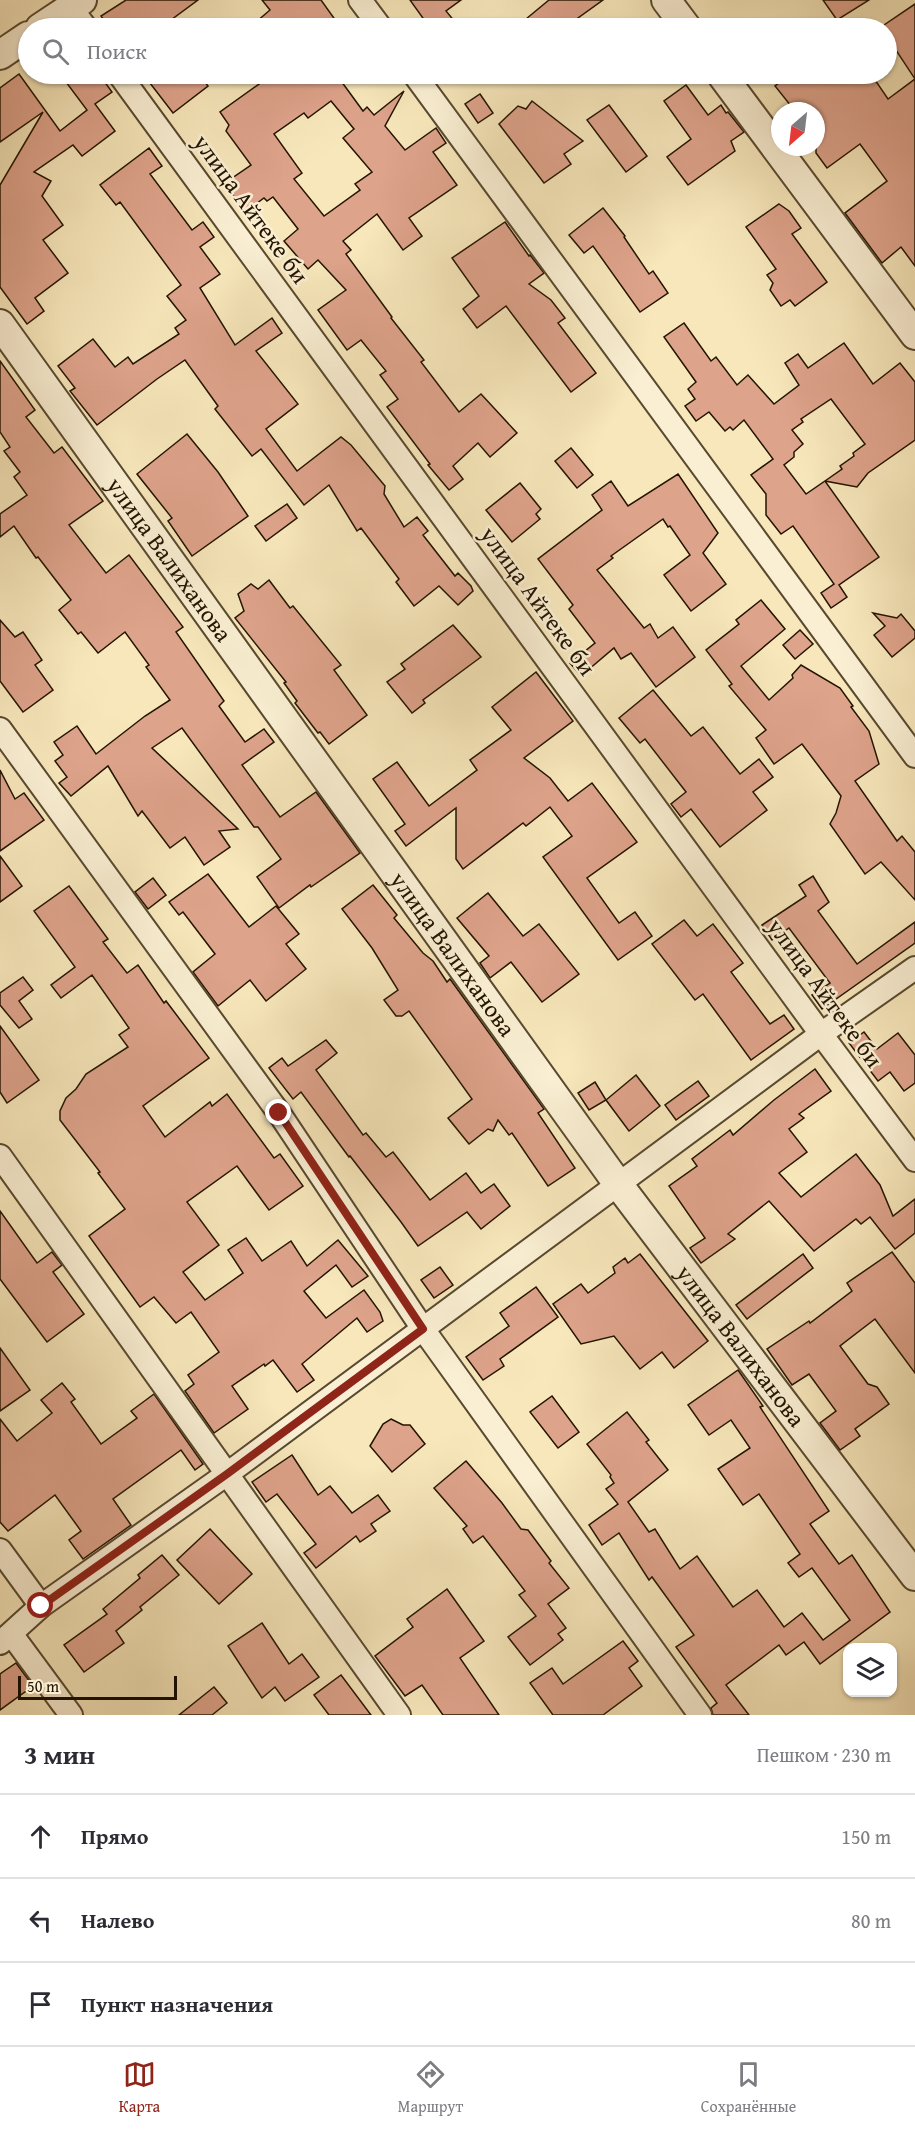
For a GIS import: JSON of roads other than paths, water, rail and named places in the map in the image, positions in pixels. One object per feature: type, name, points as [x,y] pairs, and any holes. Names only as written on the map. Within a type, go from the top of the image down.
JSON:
[{"type":"street","points":[[360,0],[374,18]]},
{"type":"street","points":[[666,0],[680,18]]},
{"type":"street","points":[[64,18],[79,12]]},
{"type":"street","points":[[0,55],[18,43]]},
{"type":"street","name":"улица Айтеке би","points":[[126,84],[915,1160]]},
{"type":"street","points":[[421,84],[915,756]]},
{"type":"street","points":[[728,84],[915,335]]},
{"type":"street","name":"улица Валиханова","points":[[0,324],[618,1184],[915,1576]]},
{"type":"street","points":[[0,729],[279,1113],[423,1329],[700,1715]]},
{"type":"street","points":[[70,1715],[6,1639],[41,1606],[227,1474],[821,1034],[915,968]]},
{"type":"street","points":[[0,1156],[399,1715]]},
{"type":"street","points":[[0,1550],[41,1606]]}]
